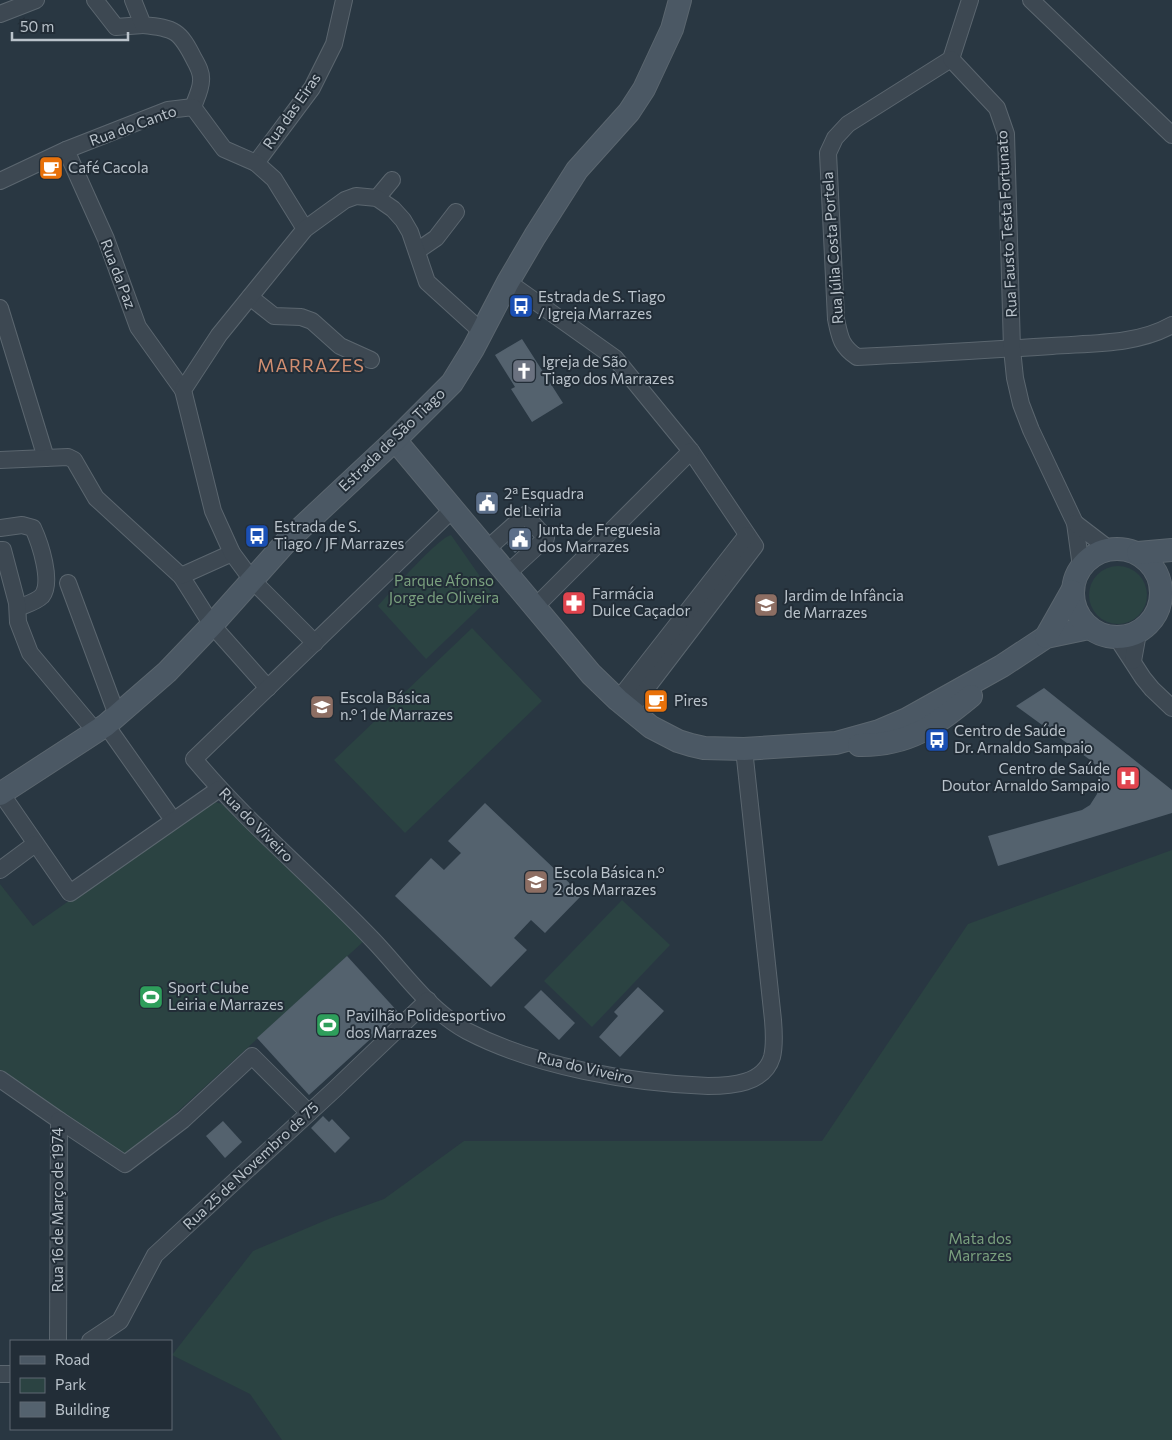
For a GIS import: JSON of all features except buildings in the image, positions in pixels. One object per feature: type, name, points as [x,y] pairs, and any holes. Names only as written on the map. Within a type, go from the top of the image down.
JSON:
[{"type":"main road","name":"Estrada de São Tiago","points":[[0,794],[106,724],[167,672],[212,625],[287,540],[395,440],[452,382],[460,372],[535,236],[577,170],[629,112],[644,89],[668,37],[680,0]]},
{"type":"main road","points":[[395,440],[536,606],[591,674],[651,727],[678,742],[704,748],[744,749],[836,743],[879,731],[907,719],[1002,666],[1046,637],[1089,628]]},
{"type":"main road","points":[[1046,637],[1072,591],[1075,578],[1081,567],[1098,553],[1109,549],[1124,549],[1138,553],[1148,560],[1160,580],[1167,584],[1156,615],[1148,625],[1128,635],[1106,636],[1089,628],[1078,615],[1072,591]]},
{"type":"main road","points":[[1138,553],[1172,550]]},
{"type":"street","points":[[0,14],[36,0]]},
{"type":"street","points":[[95,0],[116,27],[144,25],[160,27],[184,39],[201,74],[201,82],[194,107]]},
{"type":"street","points":[[133,0],[144,25]]},
{"type":"street","name":"Rua das Eiras","points":[[256,163],[312,88],[334,44],[344,0]]},
{"type":"street","points":[[951,59],[970,0]]},
{"type":"street","points":[[1031,0],[1172,136]]},
{"type":"street","name":"Rua Júlia Costa Portela","points":[[951,59],[848,124],[835,138],[828,153],[836,309],[839,336],[847,350],[857,357],[1118,341],[1142,336],[1172,325]]},
{"type":"street","name":"Rua Fausto Testa Fortunato","points":[[951,59],[997,108],[1006,134],[1012,349],[1015,378],[1021,404],[1031,430],[1075,523]]},
{"type":"street","name":"Rua do Canto","points":[[0,181],[66,150],[168,110],[194,107],[224,149],[256,163],[274,179],[305,229]]},
{"type":"street","name":"Rua da Paz","points":[[66,150],[106,239],[138,327],[183,390]]},
{"type":"street","points":[[377,198],[392,180]]},
{"type":"street","points":[[315,643],[252,580],[232,553],[213,511],[183,390],[220,335],[305,229],[345,200],[356,196],[377,198],[393,209],[403,220],[410,232],[427,282],[482,332]]},
{"type":"street","points":[[417,250],[436,238],[456,212]]},
{"type":"street","points":[[508,282],[615,358],[691,451],[755,546],[624,705]]},
{"type":"street","points":[[250,297],[274,316],[301,317],[312,321],[340,346],[372,360]]},
{"type":"street","points":[[0,308],[46,458]]},
{"type":"street","points":[[536,606],[691,451]]},
{"type":"street","points":[[0,460],[68,457],[74,460],[96,498],[181,576],[212,625],[268,688],[453,509]]},
{"type":"street","points":[[487,549],[525,515],[546,538],[508,573]]},
{"type":"street","points":[[1075,523],[1109,549]]},
{"type":"street","points":[[1075,523],[1081,567]]},
{"type":"street","points":[[0,528],[22,525],[33,528],[38,538],[44,563],[46,589],[33,602],[18,608]]},
{"type":"street","points":[[0,550],[3,550],[5,574],[18,608],[18,622],[30,653],[106,724],[173,820]]},
{"type":"street","points":[[181,576],[232,553]]},
{"type":"street","points":[[68,584],[106,724]]},
{"type":"street","points":[[1128,635],[1133,661],[1152,689],[1172,708]]},
{"type":"street","name":"Rua do Viveiro","points":[[268,688],[194,759],[219,789],[372,939],[428,1000],[452,1021],[496,1044],[546,1061],[611,1076],[673,1084],[730,1086],[750,1080],[767,1067],[772,1058],[774,1043],[773,1020],[744,749]]},
{"type":"street","points":[[0,794],[70,893],[219,789]]},
{"type":"street","points":[[0,870],[35,844]]},
{"type":"street","name":"Rua 25 de Novembro de 75","points":[[92,1340],[120,1321],[155,1254],[309,1113],[428,1000]]},
{"type":"street","points":[[59,1120],[125,1164],[183,1120],[252,1056],[309,1113]]},
{"type":"street","name":"Rua 16 de Março de 1974","points":[[0,1078],[59,1120],[58,1340]]},
{"type":"green space","name":"Parque Afonso Jorge de Oliveira","points":[[451,535],[493,595],[426,659],[378,606],[436,545]]},
{"type":"green space","points":[[1118,566],[1129,568],[1139,574],[1145,584],[1147,595],[1145,606],[1139,616],[1129,622],[1118,624],[1107,622],[1097,616],[1091,606],[1089,595],[1091,584],[1097,574],[1107,568]]},
{"type":"green space","points":[[472,628],[542,701],[405,833],[334,760]]},
{"type":"green space","name":"Sport Clube Leiria e Marrazes","points":[[212,801],[222,804],[364,941],[127,1158],[0,1072],[0,884],[33,926]]},
{"type":"green space","name":"Mata dos Marrazes","points":[[1172,850],[1172,1440],[282,1440],[250,1394],[172,1355],[253,1251],[331,1218],[384,1199],[464,1141],[822,1141],[968,924]]},
{"type":"green space","points":[[622,900],[670,945],[592,1027],[544,981]]},
{"type":"place","name":"Café Cacola","points":[[51,168]]},
{"type":"place","name":"Estrada de S. Tiago / Igreja Marrazes","points":[[521,306]]},
{"type":"place","name":"Igreja de São Tiago dos Marrazes","points":[[524,371]]},
{"type":"place","name":"2ª Esquadra de Leiria","points":[[487,503]]},
{"type":"place","name":"Estrada de S. Tiago / JF Marrazes","points":[[257,536]]},
{"type":"place","name":"Junta de Freguesia dos Marrazes","points":[[520,539]]},
{"type":"place","name":"Farmácia Dulce Caçador","points":[[574,603]]},
{"type":"place","name":"Jardim de Infância de Marrazes","points":[[766,605]]},
{"type":"place","name":"Pires","points":[[656,701]]},
{"type":"place","name":"Escola Básica n.º 1 de Marrazes","points":[[322,707]]},
{"type":"place","name":"Centro de Saúde Dr. Arnaldo Sampaio","points":[[937,740]]},
{"type":"place","name":"Centro de Saúde Doutor Arnaldo Sampaio","points":[[1128,778]]},
{"type":"place","name":"Escola Básica n.º 2 dos Marrazes","points":[[536,882]]},
{"type":"place","name":"Sport Clube Leiria e Marrazes","points":[[151,997]]},
{"type":"place","name":"Pavilhão Polidesportivo dos Marrazes","points":[[328,1025]]},
{"type":"district","name":"MARRAZES","points":[[311,366]]}]
